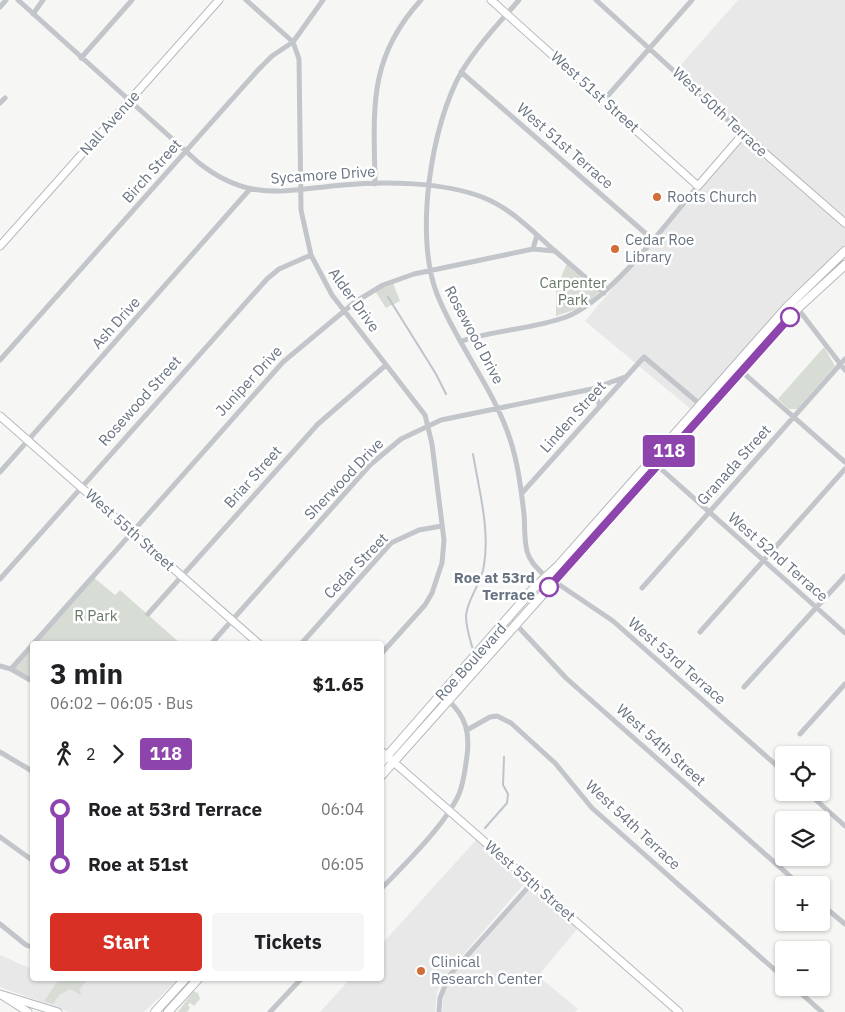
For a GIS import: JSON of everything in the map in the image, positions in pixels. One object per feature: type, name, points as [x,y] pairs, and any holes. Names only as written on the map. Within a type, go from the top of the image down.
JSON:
[{"type":"main road","name":"Roe Boulevard","points":[[384,773],[449,701],[513,621],[534,588],[551,578],[738,368],[792,301],[845,251]]},
{"type":"main road","name":"Roe Boulevard","points":[[738,368],[798,308],[845,265]]},
{"type":"main road","name":"Roe Boulevard","points":[[384,753],[513,621]]},
{"type":"main road","points":[[154,1012],[183,981]]},
{"type":"main road","points":[[168,1012],[196,981]]},
{"type":"street","points":[[0,7],[6,0]]},
{"type":"street","name":"Sycamore Drive","points":[[18,0],[211,173],[250,189],[273,192],[375,184],[430,187],[483,197],[516,216],[604,293]]},
{"type":"street","points":[[33,14],[43,0]]},
{"type":"street","points":[[81,58],[132,0]]},
{"type":"street","name":"Nall Avenue","points":[[0,246],[219,0]]},
{"type":"street","points":[[246,0],[294,42]]},
{"type":"street","name":"Birch Street","points":[[0,360],[272,56],[294,42],[323,0]]},
{"type":"street","points":[[375,184],[374,114],[377,83],[394,36],[420,0]]},
{"type":"street","name":"West 51st Street","points":[[490,0],[698,186]]},
{"type":"street","name":"Rosewood Drive","points":[[519,0],[475,52],[452,90],[439,127],[426,228],[430,271],[437,294],[498,408],[511,441],[522,493],[527,552],[535,565],[551,578]]},
{"type":"street","name":"West 50th Terrace","points":[[596,0],[603,2],[649,48],[743,134],[845,223]]},
{"type":"street","points":[[604,100],[692,0]]},
{"type":"street","name":"Alder Drive","points":[[294,42],[299,59],[302,219],[311,255],[323,282],[425,415],[432,444],[442,526]]},
{"type":"street","name":"West 51st Terrace","points":[[462,72],[652,240]]},
{"type":"street","points":[[0,102],[5,98]]},
{"type":"street","points":[[462,341],[561,319],[584,308],[604,293],[743,134]]},
{"type":"street","name":"Ash Drive","points":[[0,472],[250,189]]},
{"type":"street","points":[[533,249],[537,235]]},
{"type":"street","name":"Juniper Drive","points":[[36,641],[283,362],[344,311],[383,286],[430,271],[533,249],[555,251]]},
{"type":"street","name":"Rosewood Street","points":[[0,579],[267,279],[279,269],[311,255]]},
{"type":"street","points":[[792,301],[845,370]]},
{"type":"street","name":"Linden Street","points":[[522,493],[644,356],[703,407]]},
{"type":"street","name":"Granada Street","points":[[642,588],[845,359]]},
{"type":"street","name":"Briar Street","points":[[148,614],[318,424],[386,365]]},
{"type":"street","points":[[738,368],[845,462]]},
{"type":"street","name":"Sherwood Drive","points":[[214,641],[383,452],[410,433],[448,418],[592,389],[625,377]]},
{"type":"street","points":[[592,389],[600,406]]},
{"type":"street","name":"West 55th Street","points":[[0,416],[256,641]]},
{"type":"street","name":"West 52nd Terrace","points":[[654,463],[845,633]]},
{"type":"street","points":[[700,632],[845,469]]},
{"type":"street","points":[[384,650],[432,593],[442,563],[442,526]]},
{"type":"street","name":"Cedar Street","points":[[304,641],[392,543],[414,532],[442,526]]},
{"type":"street","points":[[744,687],[845,576]]},
{"type":"street","name":"West 53rd Terrace","points":[[551,578],[619,626],[775,764]]},
{"type":"street","name":"West 54th Street","points":[[513,621],[566,678],[790,876]]},
{"type":"street","name":"Juniper Drive","points":[[11,669],[30,647]]},
{"type":"street","points":[[0,666],[11,669],[30,680]]},
{"type":"street","points":[[800,734],[845,684]]},
{"type":"street","points":[[384,886],[450,810],[460,792],[465,773],[468,738],[463,716],[449,701]]},
{"type":"street","name":"West 54th Terrace","points":[[467,730],[490,717],[497,716],[511,723],[555,762],[592,808],[775,970]]},
{"type":"street","points":[[0,752],[30,770]]},
{"type":"street","name":"West 55th Street","points":[[384,753],[679,1012]]},
{"type":"street","points":[[817,801],[845,826]]},
{"type":"street","points":[[0,837],[30,859]]},
{"type":"street","points":[[439,1012],[440,998],[449,976],[532,883]]},
{"type":"street","points":[[830,912],[845,924]]},
{"type":"street","points":[[0,924],[26,945],[30,946]]},
{"type":"street","points":[[270,1012],[299,981]]},
{"type":"street","points":[[0,994],[28,1012]]},
{"type":"street","points":[[0,994],[58,1012]]},
{"type":"street","points":[[804,996],[822,1012]]},
{"type":"shaded area","points":[[738,0],[845,0],[845,255],[705,421],[585,321],[743,134],[679,67]]},
{"type":"shaded area","points":[[477,839],[522,880],[524,884],[444,977],[437,992],[435,1012],[320,1012],[348,981],[384,981],[384,942]]},
{"type":"shaded area","points":[[532,890],[578,928],[538,976],[578,1009],[575,1012],[442,1012],[444,995],[453,976],[529,891]]},
{"type":"shaded area","points":[[0,955],[30,968],[30,981],[177,981],[144,1012],[69,1012],[0,987]]},
{"type":"green space","name":"Carpenter Park","points":[[567,263],[600,291],[583,307],[556,316],[556,289]]},
{"type":"green space","points":[[393,283],[400,301],[386,308],[375,291]]},
{"type":"green space","points":[[824,347],[835,366],[797,409],[789,409],[778,399]]},
{"type":"green space","name":"R Park","points":[[92,576],[115,595],[120,590],[178,641],[36,641]]},
{"type":"green space","points":[[30,646],[30,680],[11,669]]},
{"type":"green space","points":[[58,981],[86,981],[80,990],[81,995],[70,989],[59,995],[53,1004],[44,1001]]},
{"type":"green space","points":[[193,991],[198,993],[200,999],[194,1006],[190,1003],[188,1005],[190,1008],[187,1012],[178,1012]]},
{"type":"waterway","points":[[388,297],[436,374],[446,394]]},
{"type":"waterway","points":[[473,454],[486,538],[483,572],[469,603],[466,616],[467,629],[473,650]]},
{"type":"waterway","points":[[485,828],[507,803],[508,794],[503,785],[504,757]]},
{"type":"bus line","name":"118","points":[[549,587],[790,317]]},
{"type":"place","name":"Roots Church","points":[[657,197]]},
{"type":"place","name":"Cedar Roe Library","points":[[615,249]]},
{"type":"place","name":"Roe at 53rd Terrace","points":[[549,587]]},
{"type":"place","name":"Clinical Research Center","points":[[421,971]]}]
